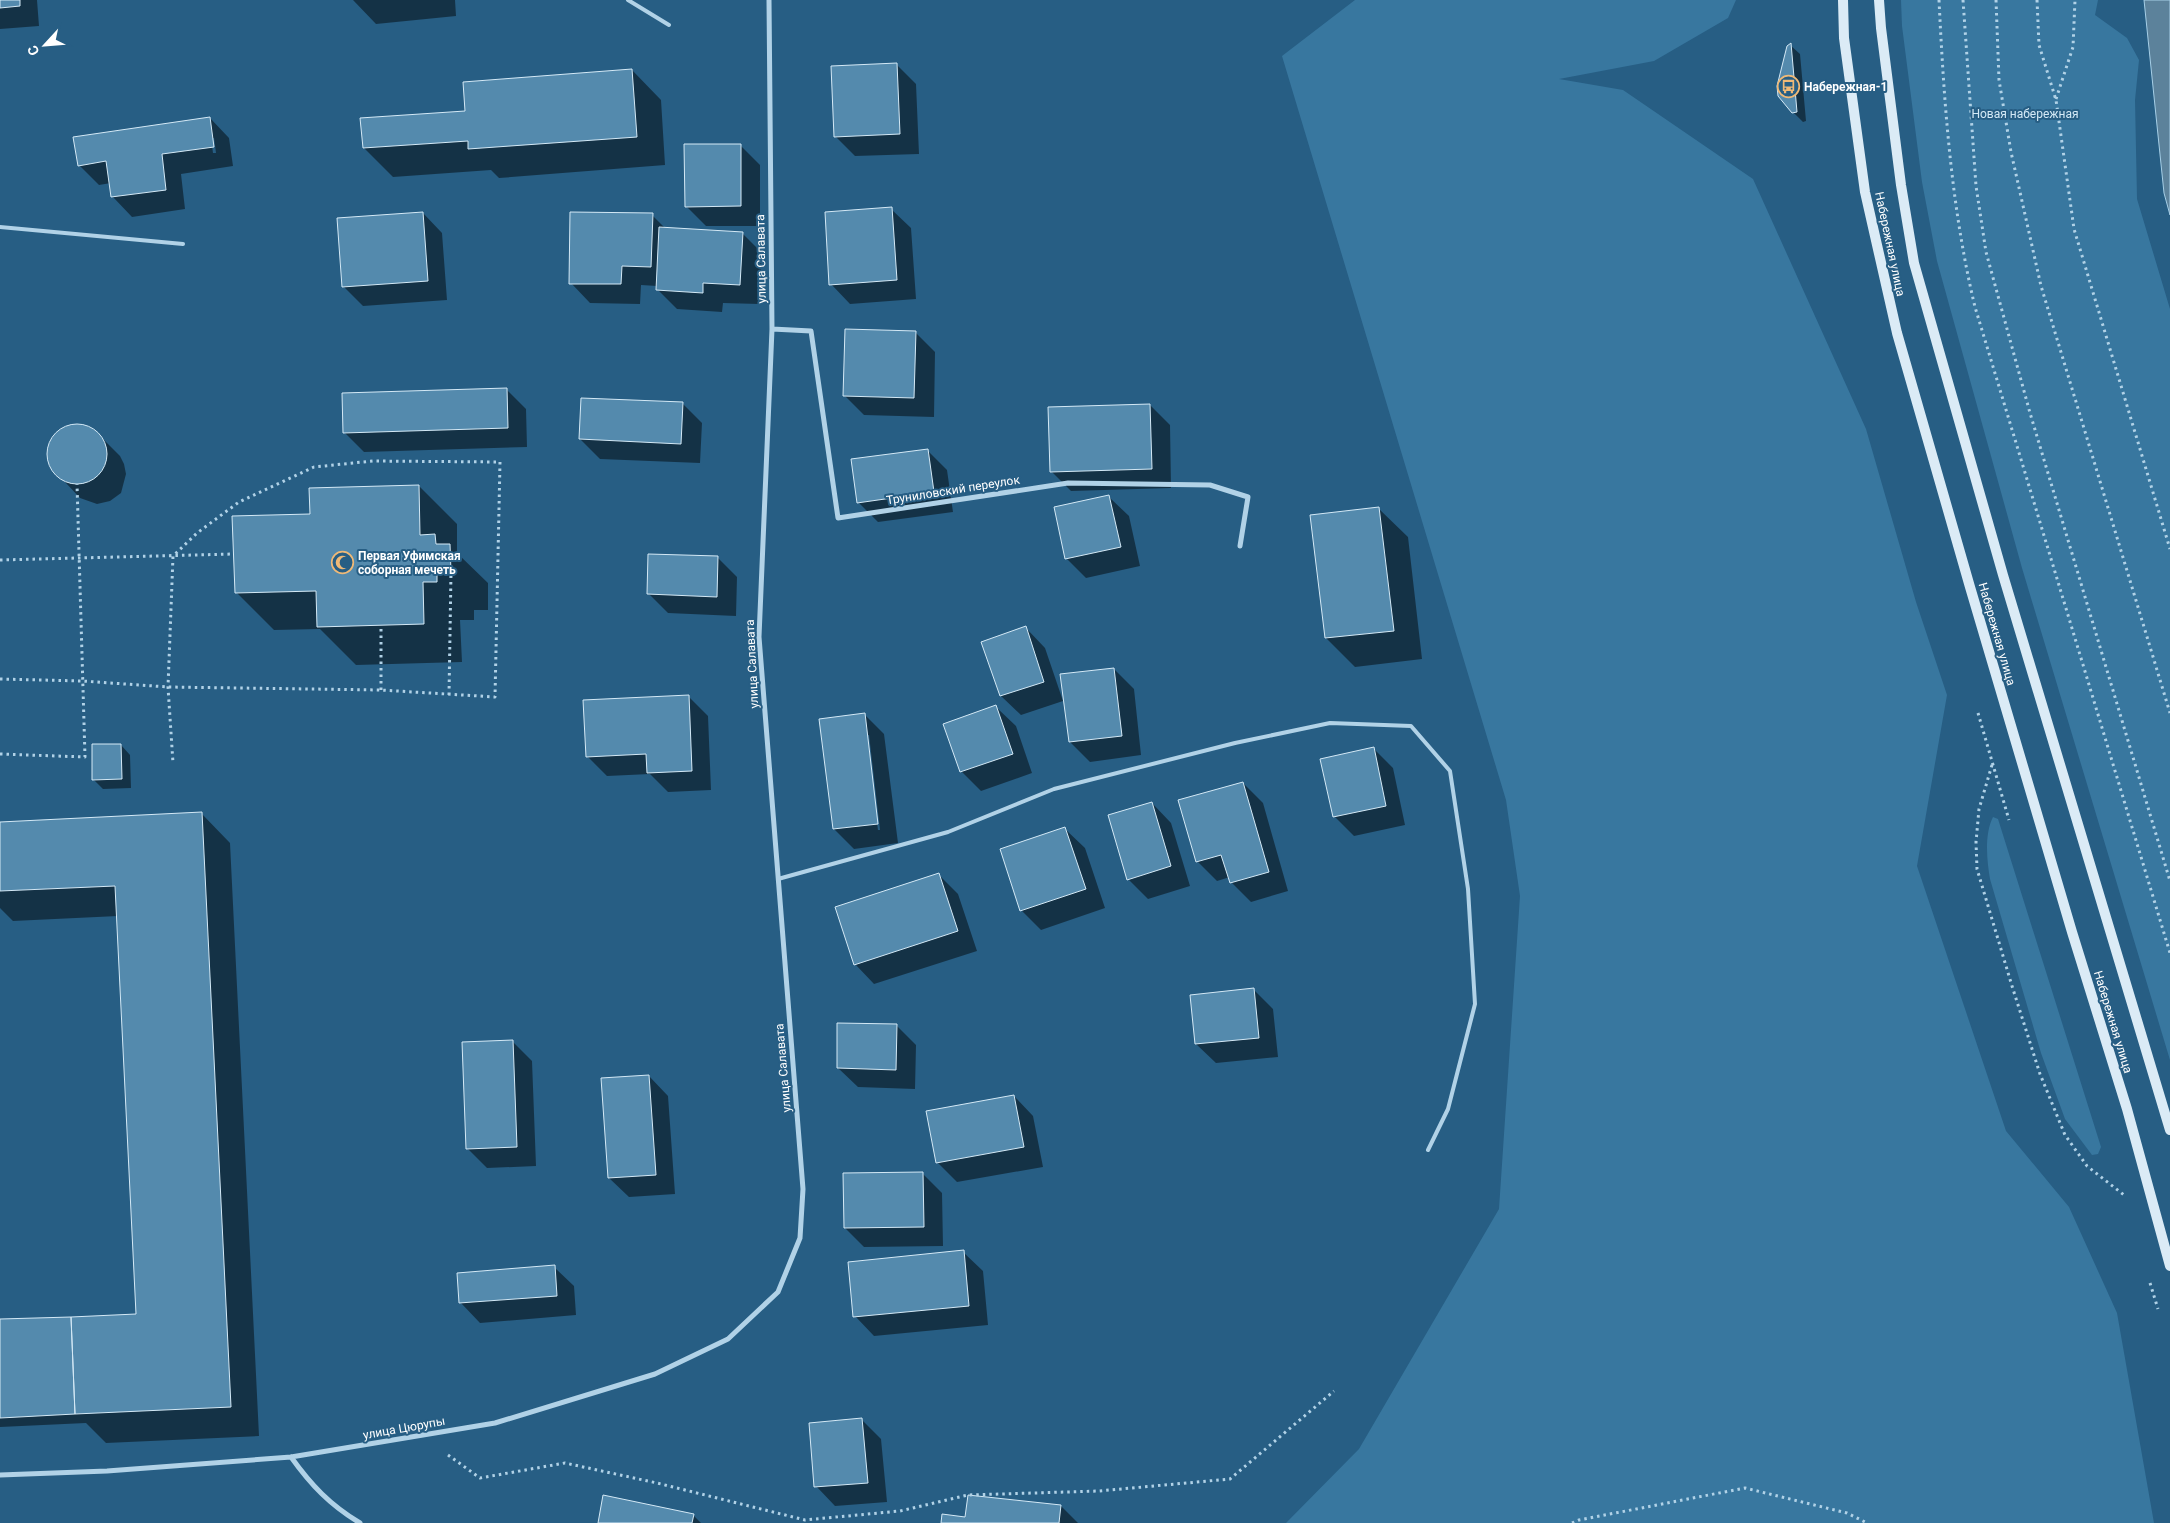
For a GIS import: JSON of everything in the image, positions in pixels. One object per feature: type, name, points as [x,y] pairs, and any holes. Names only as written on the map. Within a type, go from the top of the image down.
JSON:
[{"type":"street","name":"улица Салавата","points":[[769,0],[772,329],[758,638],[803,1189],[800,1238],[778,1292]]},
{"type":"street","name":"Набережная улица","points":[[1843,0],[1844,38],[1866,192],[1897,333],[2001,693],[2127,1109],[2170,1266]]},
{"type":"street","name":"Набережная улица","points":[[1879,0],[1880,28],[1914,263],[2003,575],[2170,1130]]},
{"type":"street","name":"Труниловский переулок","points":[[772,329],[811,331],[838,518],[1068,483],[1210,485],[1248,497],[1240,546]]},
{"type":"street","name":"улица Цюрупы","points":[[0,1475],[107,1471],[291,1457],[495,1423],[655,1374],[728,1339],[778,1292]]},
{"type":"street","points":[[291,1457],[313,1487],[346,1515],[360,1523]]},
{"type":"lane","points":[[628,0],[669,25]]},
{"type":"lane","points":[[0,227],[183,244]]},
{"type":"lane","points":[[778,879],[948,832],[1054,789],[1234,743],[1330,723],[1410,726],[1450,770],[1468,889],[1475,1004],[1448,1109],[1428,1150]]},
{"type":"path","points":[[1939,0],[1951,181],[1965,265],[1975,307],[2170,953]]},
{"type":"path","points":[[1963,0],[1976,186],[1986,252],[2030,413],[2170,880]]},
{"type":"path","points":[[1996,0],[2000,80],[2011,152],[2041,286],[2170,713]]},
{"type":"path","points":[[2037,0],[2039,45],[2056,100],[2074,229],[2170,549]]},
{"type":"path","points":[[2056,100],[2073,47],[2075,0]]},
{"type":"path","points":[[0,678],[168,686],[381,690],[495,697],[500,462],[373,461],[314,467],[239,502],[197,533],[173,556],[168,686],[173,763]]},
{"type":"path","points":[[0,754],[85,757],[77,484]]},
{"type":"path","points":[[0,560],[233,554]]},
{"type":"path","points":[[449,695],[451,572]]},
{"type":"path","points":[[381,625],[381,690]]},
{"type":"path","points":[[1992,765],[1979,809],[1976,842],[1977,869],[2012,986],[2040,1074],[2065,1135],[2087,1166],[2124,1196]]},
{"type":"path","points":[[419,1436],[480,1478],[566,1463],[657,1483],[805,1520],[900,1511],[968,1495],[1098,1491],[1230,1478],[1334,1391]]},
{"type":"path","points":[[1572,1523],[1579,1520],[1745,1488],[1847,1513],[1867,1523]]},
{"type":"green space","points":[[1355,0],[1736,0],[1728,18],[1654,61],[1559,79],[1623,90],[1753,179],[1866,429],[1916,602],[1947,695],[1917,866],[2006,1131],[2069,1207],[2117,1313],[2154,1523],[1286,1523],[1359,1449],[1499,1209],[1520,896],[1506,800],[1282,56]]},
{"type":"green space","name":"Новая набережная","points":[[1901,0],[2098,0],[2095,15],[2127,38],[2139,60],[2135,100],[2137,199],[2170,309],[2170,1060],[2022,568],[1937,261],[1922,182],[1902,26]]},
{"type":"green space","points":[[1993,817],[1998,819],[2101,1147],[2098,1154],[2092,1155],[2065,1119],[2041,1053],[1990,879],[1987,840]]},
{"type":"shaded area","points":[[2144,0],[2170,0],[2170,215],[2164,193]]},
{"type":"building","points":[[0,0],[20,0],[20,6],[0,8]]},
{"type":"building","points":[[1791,43],[1797,112],[1792,113],[1778,96],[1777,86],[1787,46]]},
{"type":"building","points":[[897,63],[900,134],[834,137],[831,66]]},
{"type":"building","points":[[632,69],[637,137],[468,149],[468,141],[363,148],[360,118],[465,111],[463,82]]},
{"type":"building","points":[[210,117],[214,147],[162,154],[166,190],[111,197],[106,161],[78,166],[73,137]]},
{"type":"building","points":[[684,144],[741,144],[741,206],[685,207]]},
{"type":"building","points":[[892,207],[897,280],[829,285],[825,212]]},
{"type":"building","points":[[423,212],[428,281],[342,287],[337,218]]},
{"type":"building","points":[[570,212],[653,213],[651,267],[622,266],[621,284],[569,284]]},
{"type":"building","points":[[659,227],[743,232],[740,285],[703,283],[703,293],[656,290]]},
{"type":"building","points":[[845,329],[916,331],[914,398],[843,396]]},
{"type":"building","points":[[507,388],[508,428],[343,433],[342,393]]},
{"type":"building","points":[[581,398],[683,402],[681,444],[579,439]]},
{"type":"building","points":[[1150,404],[1152,469],[1050,472],[1048,407]]},
{"type":"building","points":[[77,424],[94,429],[102,437],[107,454],[102,471],[94,479],[77,484],[60,479],[52,471],[47,454],[52,437],[60,429]]},
{"type":"building","points":[[928,449],[934,492],[857,503],[851,459]]},
{"type":"building","name":"Первая Уфимская соборная мечеть","points":[[419,485],[420,535],[435,534],[436,544],[450,544],[451,572],[437,573],[437,582],[423,582],[424,624],[317,627],[316,591],[235,593],[232,516],[310,514],[309,488]]},
{"type":"building","points":[[1109,495],[1121,547],[1065,559],[1054,507]]},
{"type":"building","points":[[1379,507],[1394,631],[1325,638],[1310,515]]},
{"type":"building","points":[[648,554],[718,556],[717,597],[647,594]]},
{"type":"building","points":[[1026,626],[1044,682],[1000,696],[981,642]]},
{"type":"building","points":[[1114,668],[1122,736],[1069,742],[1060,674]]},
{"type":"building","points":[[689,695],[692,771],[647,773],[646,754],[586,757],[583,700]]},
{"type":"building","points":[[996,705],[1013,754],[960,772],[943,724]]},
{"type":"building","points":[[865,713],[878,824],[833,829],[819,719]]},
{"type":"building","points":[[92,744],[121,744],[122,779],[92,780]]},
{"type":"building","points":[[1374,747],[1386,806],[1333,817],[1320,759]]},
{"type":"building","points":[[1243,782],[1269,872],[1230,883],[1221,855],[1196,862],[1178,800]]},
{"type":"building","points":[[1152,802],[1171,866],[1127,880],[1108,815]]},
{"type":"building","points":[[202,812],[231,1407],[75,1414],[71,1317],[136,1314],[115,886],[0,891],[0,822]]},
{"type":"building","points":[[1065,827],[1086,889],[1020,911],[1000,849]]},
{"type":"building","points":[[939,873],[958,931],[854,965],[835,907]]},
{"type":"building","points":[[1254,988],[1259,1038],[1195,1044],[1190,995]]},
{"type":"building","points":[[837,1023],[897,1024],[896,1070],[837,1068]]},
{"type":"building","points":[[513,1040],[517,1147],[466,1149],[462,1042]]},
{"type":"building","points":[[649,1075],[656,1175],[608,1178],[601,1078]]},
{"type":"building","points":[[1014,1095],[1024,1147],[936,1163],[926,1111]]},
{"type":"building","points":[[923,1172],[924,1227],[844,1228],[843,1173]]},
{"type":"building","points":[[964,1250],[969,1306],[853,1317],[848,1262]]},
{"type":"building","points":[[555,1265],[557,1296],[459,1303],[457,1273]]},
{"type":"building","points":[[71,1317],[75,1414],[0,1418],[0,1319]]},
{"type":"building","points":[[862,1418],[868,1483],[814,1487],[809,1423]]},
{"type":"building","points":[[603,1495],[694,1514],[692,1523],[598,1523]]},
{"type":"building","points":[[968,1495],[1061,1505],[1059,1523],[941,1523],[942,1514],[965,1517]]},
{"type":"place","name":"Набережная-1","points":[[1788,87]]},
{"type":"place","name":"Первая Уфимская соборная мечеть","points":[[342,563]]}]
